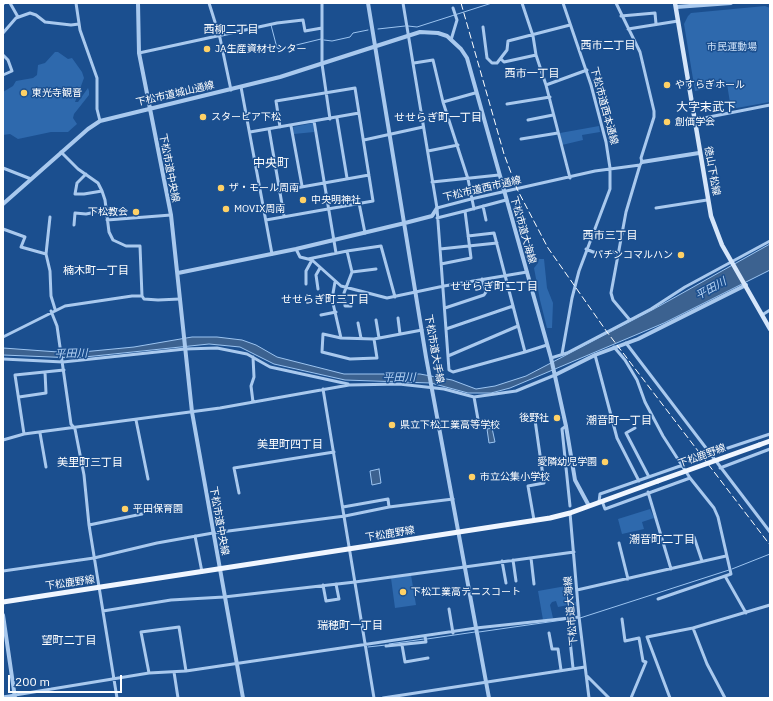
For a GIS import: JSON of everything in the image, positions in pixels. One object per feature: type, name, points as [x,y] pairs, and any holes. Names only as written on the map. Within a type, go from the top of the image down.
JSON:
[{"type":"main road","name":"徳山下松線","points":[[676,5],[707,200],[716,231],[770,329]]},
{"type":"main road","name":"下松鹿野線","points":[[3,602],[459,532],[570,513],[770,441]]},
{"type":"street","points":[[10,3],[18,17]]},
{"type":"street","points":[[76,3],[79,24],[86,50],[97,78],[97,109],[100,121]]},
{"type":"street","name":"下松市道中央線","points":[[138,3],[139,53],[171,215],[192,412],[243,698]]},
{"type":"street","points":[[209,3],[231,90]]},
{"type":"street","points":[[322,3],[322,64],[330,119]]},
{"type":"street","name":"下松市道大手線","points":[[368,3],[422,330],[489,698]]},
{"type":"street","points":[[408,3],[403,3],[437,208],[444,286],[449,370],[454,372],[548,345]]},
{"type":"street","points":[[522,3],[533,36],[536,55],[550,97],[553,115],[570,178]]},
{"type":"street","name":"下松市道西本通線","points":[[563,3],[586,70],[603,129],[610,168]]},
{"type":"street","points":[[616,3],[640,52],[654,111],[654,117],[641,158],[641,164],[626,212],[611,293],[613,300],[629,319]]},
{"type":"street","points":[[676,5],[730,3]]},
{"type":"street","points":[[451,40],[457,20],[453,8]]},
{"type":"street","points":[[3,34],[18,17],[33,13],[45,22],[71,25],[79,24]]},
{"type":"street","points":[[622,16],[655,13],[656,24]]},
{"type":"street","points":[[139,53],[277,23],[303,20],[304,31],[322,28]]},
{"type":"street","points":[[628,29],[678,21]]},
{"type":"street","points":[[483,28],[487,58],[492,63],[497,63],[507,50],[508,42],[570,25]]},
{"type":"street","name":"下松市道大海線","points":[[375,46],[409,35],[429,32],[438,33],[451,40],[462,50],[466,58],[503,192],[548,345],[566,426],[574,475],[589,506]]},
{"type":"street","name":"下松市道城山通線","points":[[3,204],[61,152],[88,129],[100,121],[149,108],[231,90],[322,64],[375,46]]},
{"type":"street","points":[[3,55],[8,60],[12,71],[3,75]]},
{"type":"street","points":[[501,59],[504,62],[536,55]]},
{"type":"street","points":[[414,63],[433,60],[443,102],[468,179],[474,209]]},
{"type":"street","points":[[546,85],[586,70]]},
{"type":"street","points":[[241,87],[272,254]]},
{"type":"street","points":[[266,220],[373,201],[355,88],[276,101],[280,127]]},
{"type":"street","points":[[443,102],[475,93]]},
{"type":"street","points":[[507,104],[550,97]]},
{"type":"street","points":[[694,120],[770,105]]},
{"type":"street","points":[[250,132],[269,130],[359,113]]},
{"type":"street","points":[[528,120],[553,115]]},
{"type":"street","points":[[337,118],[347,178]]},
{"type":"street","points":[[314,121],[336,253]]},
{"type":"street","points":[[291,126],[302,186]]},
{"type":"street","points":[[364,140],[423,127]]},
{"type":"street","points":[[269,130],[284,216]]},
{"type":"street","points":[[521,139],[558,132]]},
{"type":"street","points":[[428,151],[458,145]]},
{"type":"street","points":[[61,152],[78,169],[98,184],[105,200],[109,232],[113,240],[126,246],[140,246],[142,296]]},
{"type":"street","name":"下松市道西市通線","points":[[178,273],[296,249],[405,223],[432,216],[437,208],[471,199],[610,168],[622,169],[699,153]]},
{"type":"street","points":[[3,168],[31,179]]},
{"type":"street","points":[[562,354],[572,298],[586,249],[608,196],[610,168]]},
{"type":"street","points":[[86,174],[77,183],[75,194],[102,191]]},
{"type":"street","points":[[279,191],[369,175]]},
{"type":"street","points":[[432,182],[499,176]]},
{"type":"street","points":[[437,218],[506,200]]},
{"type":"street","points":[[656,208],[707,200]]},
{"type":"street","points":[[360,203],[365,232]]},
{"type":"street","points":[[483,206],[486,220]]},
{"type":"street","points":[[74,225],[75,213],[86,214],[106,210]]},
{"type":"street","points":[[441,264],[471,258],[465,211]]},
{"type":"street","points":[[107,220],[171,215]]},
{"type":"street","points":[[50,217],[46,254],[50,271],[51,296],[55,309]]},
{"type":"street","points":[[3,229],[25,237],[21,247],[46,254]]},
{"type":"street","points":[[468,236],[494,233],[525,352]]},
{"type":"street","points":[[551,358],[567,353],[770,241]]},
{"type":"street","points":[[440,249],[496,243]]},
{"type":"street","points":[[307,260],[336,253],[381,246],[395,297]]},
{"type":"street","points":[[296,249],[300,257],[307,260],[312,260],[335,282],[346,288],[378,297],[395,297],[416,291],[527,272]]},
{"type":"street","points":[[586,249],[593,252],[618,252]]},
{"type":"street","points":[[347,251],[352,272],[344,293],[345,306],[351,306]]},
{"type":"street","points":[[306,284],[306,271],[312,260]]},
{"type":"street","points":[[318,289],[316,274],[320,268]]},
{"type":"street","points":[[352,272],[376,269]]},
{"type":"street","points":[[445,308],[484,295],[486,292],[482,280]]},
{"type":"street","points":[[335,282],[332,299],[341,338]]},
{"type":"street","points":[[3,440],[24,434],[40,433],[73,426],[136,420],[192,412],[349,385],[399,384],[433,386],[474,397],[516,390],[626,343],[746,284]]},
{"type":"street","points":[[3,337],[55,309],[81,302],[142,296],[144,299],[180,299]]},
{"type":"street","points":[[446,329],[513,306]]},
{"type":"street","points":[[762,315],[770,310]]},
{"type":"street","points":[[51,311],[57,326],[71,424],[73,426],[84,475],[94,558],[118,698]]},
{"type":"street","points":[[322,315],[336,312]]},
{"type":"street","points":[[398,318],[400,334]]},
{"type":"street","points":[[376,320],[379,338]]},
{"type":"street","points":[[358,323],[360,338]]},
{"type":"street","points":[[448,356],[518,326]]},
{"type":"street","points":[[374,339],[377,358],[350,359],[322,352],[323,334],[341,338],[374,339],[422,330]]},
{"type":"street","points":[[626,343],[770,532]]},
{"type":"street","points":[[614,347],[625,360],[637,380],[645,402],[663,436],[690,478],[709,501],[718,517],[731,574],[658,598]]},
{"type":"street","points":[[3,359],[63,361],[185,348],[217,348],[247,354],[270,367],[349,385]]},
{"type":"street","points":[[595,355],[617,438],[639,481]]},
{"type":"street","points":[[253,357],[254,377],[251,386],[253,402]]},
{"type":"street","points":[[24,434],[15,375],[64,370]]},
{"type":"street","points":[[19,397],[46,393],[45,372]]},
{"type":"street","points":[[323,389],[374,698]]},
{"type":"street","points":[[474,397],[479,425],[496,422]]},
{"type":"street","points":[[534,413],[544,483],[528,486],[534,520]]},
{"type":"street","points":[[136,420],[148,479]]},
{"type":"street","points":[[566,426],[562,429],[570,506]]},
{"type":"street","points":[[635,428],[626,433],[649,477]]},
{"type":"street","points":[[40,433],[46,467]]},
{"type":"street","points":[[710,454],[770,434]]},
{"type":"street","points":[[720,468],[770,449]]},
{"type":"street","points":[[239,493],[234,468],[334,452]]},
{"type":"street","points":[[683,465],[600,494],[600,502],[605,509],[648,492],[690,478]]},
{"type":"street","points":[[567,476],[574,475]]},
{"type":"street","points":[[648,492],[671,568]]},
{"type":"street","points":[[343,507],[388,498],[389,507]]},
{"type":"street","points":[[3,571],[94,558],[194,536],[345,516],[389,507],[453,499]]},
{"type":"street","name":"下松市道大海線","points":[[570,513],[579,617],[589,698]]},
{"type":"street","points":[[89,525],[142,514]]},
{"type":"street","points":[[194,536],[202,572]]},
{"type":"street","points":[[694,537],[702,561]]},
{"type":"street","points":[[619,543],[628,579]]},
{"type":"street","points":[[104,611],[171,600],[224,597],[355,582],[574,552]]},
{"type":"street","points":[[577,590],[726,556]]},
{"type":"street","points":[[531,558],[534,584]]},
{"type":"street","points":[[513,560],[516,581]]},
{"type":"street","points":[[502,561],[506,583]]},
{"type":"street","points":[[725,576],[746,613]]},
{"type":"street","points":[[323,585],[326,601],[339,599],[336,584]]},
{"type":"street","points":[[670,698],[647,637],[693,628],[770,605]]},
{"type":"street","points":[[449,609],[453,633]]},
{"type":"street","points":[[3,615],[15,697]]},
{"type":"street","points":[[3,697],[15,697],[149,674],[237,664],[364,644],[453,633],[476,628],[579,617]]},
{"type":"street","points":[[622,618],[625,641],[639,638],[643,661],[646,662],[632,698]]},
{"type":"street","points":[[149,674],[141,632],[179,627],[186,671]]},
{"type":"street","points":[[693,628],[707,664],[725,698]]},
{"type":"street","points":[[549,633],[552,650],[558,649],[560,670]]},
{"type":"street","points":[[386,646],[426,642],[425,636]]},
{"type":"street","points":[[570,640],[573,668]]},
{"type":"street","points":[[402,645],[405,662],[428,658]]},
{"type":"street","points":[[383,698],[585,666]]},
{"type":"street","points":[[174,672],[178,698]]},
{"type":"street","points":[[587,676],[609,698]]},
{"type":"green space","name":"市民運動場","points":[[765,6],[770,8],[770,102],[731,109],[727,84],[695,91],[684,24],[688,16],[691,13]]},
{"type":"green space","points":[[55,52],[58,52],[68,59],[72,58],[82,72],[84,78],[75,102],[78,102],[88,88],[89,91],[89,95],[74,114],[73,118],[77,124],[68,132],[51,132],[18,139],[10,134],[3,135],[3,92],[13,86],[16,81],[33,78],[37,75],[38,65],[45,63]]},
{"type":"green space","points":[[313,123],[314,132],[294,134],[293,127]]},
{"type":"green space","points":[[599,126],[600,132],[582,135],[583,140],[562,145],[560,133]]},
{"type":"green space","points":[[539,259],[544,259],[547,288],[553,303],[552,328],[547,328],[540,300],[534,268]]},
{"type":"green space","points":[[650,509],[654,518],[642,522],[644,529],[622,534],[618,519]]},
{"type":"green space","name":"下松工業高テニスコート","points":[[411,575],[416,605],[395,608],[391,578]]},
{"type":"green space","points":[[566,586],[568,603],[576,602],[577,606],[568,605],[558,607],[556,601],[552,602],[550,605],[553,618],[543,620],[538,591]]},
{"type":"water","name":"平田川","points":[[770,244],[770,270],[664,323],[510,388],[491,393],[468,393],[431,383],[345,380],[274,364],[240,347],[209,344],[75,358],[3,355],[3,348],[72,353],[134,347],[192,337],[217,337],[242,340],[256,345],[277,357],[344,374],[420,374],[452,380],[476,389],[495,386],[526,376],[654,309]]},
{"type":"water","points":[[492,428],[495,442],[489,443],[487,429]]},
{"type":"water","points":[[379,469],[381,483],[372,485],[370,471]]},
{"type":"waterway","points":[[408,26],[417,27],[492,3]]},
{"type":"waterway","points":[[271,25],[277,48],[280,49],[321,39]]},
{"type":"waterway","points":[[378,29],[405,26]]},
{"type":"waterway","points":[[324,40],[332,41],[350,37],[353,33],[368,30]]},
{"type":"waterway","points":[[732,569],[770,554]]},
{"type":"waterway","points":[[580,618],[729,570]]},
{"type":"waterway","points":[[479,632],[570,619]]},
{"type":"waterway","points":[[427,639],[475,632]]},
{"type":"waterway","points":[[389,644],[424,639]]},
{"type":"waterway","points":[[368,647],[386,645]]},
{"type":"railway","points":[[461,3],[504,154],[517,189],[548,248],[607,332],[770,545]]},
{"type":"place","name":"JA生産資材センター","points":[[207,49]]},
{"type":"place","name":"やすらぎホール","points":[[667,85]]},
{"type":"place","name":"東光寺観音","points":[[24,93]]},
{"type":"place","name":"スターピア下松","points":[[203,117]]},
{"type":"place","name":"創価学会","points":[[667,122]]},
{"type":"place","name":"ザ・モール周南","points":[[221,188]]},
{"type":"place","name":"中央明神社","points":[[303,200]]},
{"type":"place","name":"MOVIX周南","points":[[226,209]]},
{"type":"place","name":"下松教会","points":[[136,212]]},
{"type":"place","name":"パチンコマルハン","points":[[681,255]]},
{"type":"place","name":"後野社","points":[[557,418]]},
{"type":"place","name":"県立下松工業高等学校","points":[[392,425]]},
{"type":"place","name":"愛隣幼児学園","points":[[605,462]]},
{"type":"place","name":"市立公集小学校","points":[[472,477]]},
{"type":"place","name":"平田保育園","points":[[125,509]]},
{"type":"place","name":"下松工業高テニスコート","points":[[403,592]]},
{"type":"district","name":"西柳二丁目","points":[[231,30]]},
{"type":"district","name":"西市二丁目","points":[[608,46]]},
{"type":"district","name":"西市一丁目","points":[[532,74]]},
{"type":"district","name":"大字末武下","points":[[706,108]]},
{"type":"district","name":"せせらぎ町一丁目","points":[[438,118]]},
{"type":"district","name":"中央町","points":[[271,164]]},
{"type":"district","name":"西市三丁目","points":[[610,236]]},
{"type":"district","name":"楠木町一丁目","points":[[96,271]]},
{"type":"district","name":"せせらぎ町二丁目","points":[[494,287]]},
{"type":"district","name":"せせらぎ町三丁目","points":[[325,300]]},
{"type":"district","name":"潮音町一丁目","points":[[619,421]]},
{"type":"district","name":"美里町四丁目","points":[[290,445]]},
{"type":"district","name":"美里町三丁目","points":[[90,463]]},
{"type":"district","name":"潮音町二丁目","points":[[662,540]]},
{"type":"district","name":"瑞穂町一丁目","points":[[350,626]]},
{"type":"district","name":"望町二丁目","points":[[69,641]]}]
